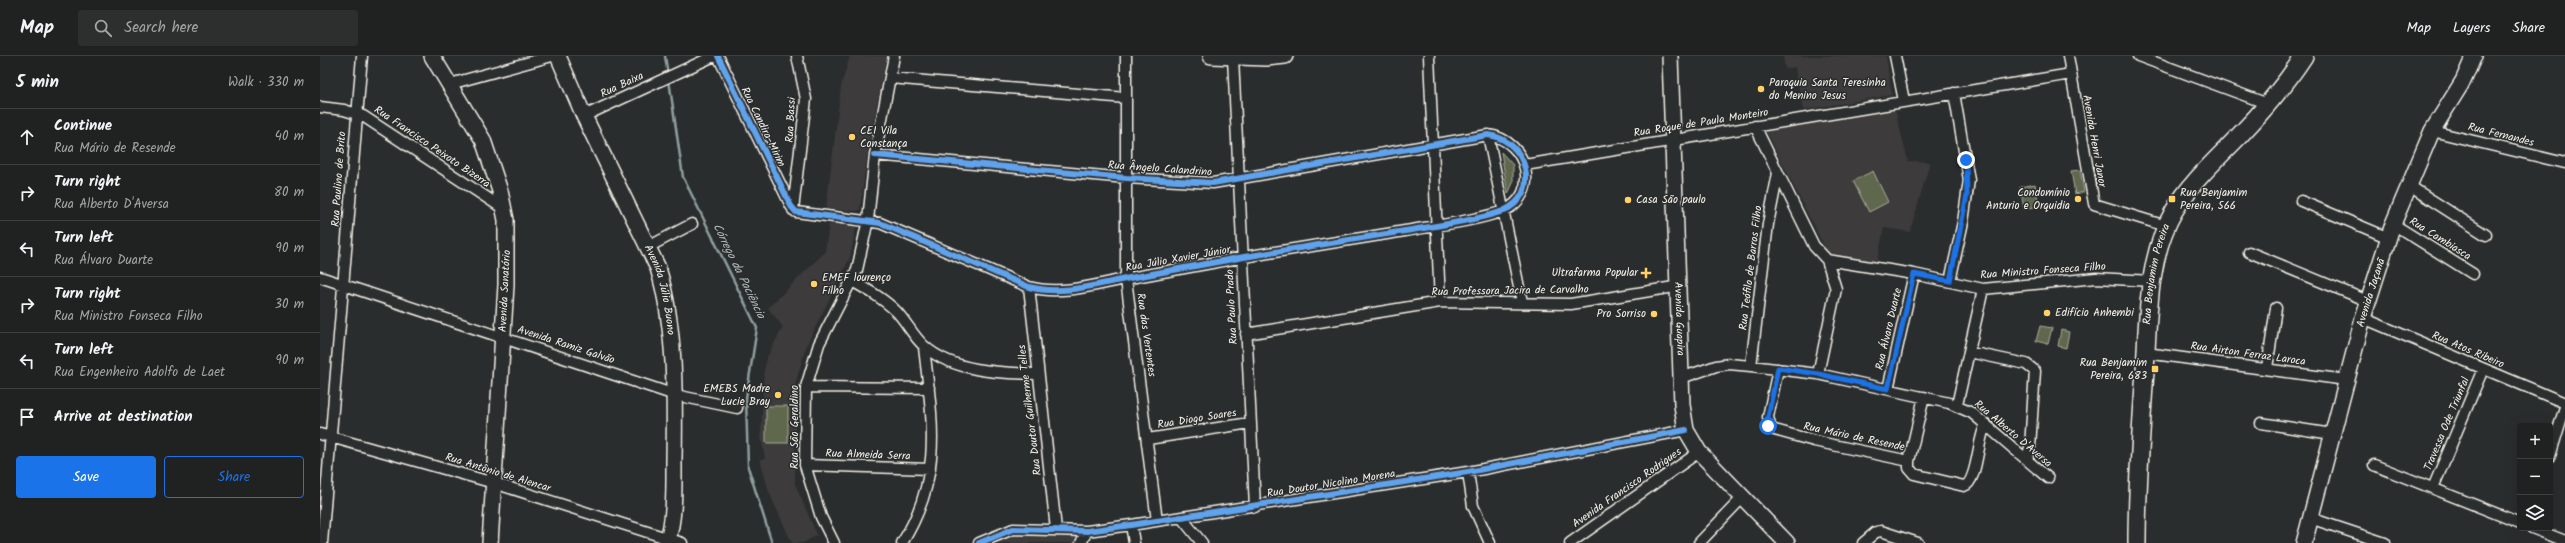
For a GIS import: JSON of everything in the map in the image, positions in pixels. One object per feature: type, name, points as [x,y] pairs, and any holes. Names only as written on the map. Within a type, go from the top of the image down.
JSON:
[{"type":"main road","name":"Rua Benjamim Pereira","points":[[2136,543],[2146,353],[2152,281],[2158,252],[2166,226],[2196,180],[2268,104],[2304,56]]},
{"type":"street","name":"Rua Paulino de Brito","points":[[322,543],[356,113],[362,56]]},
{"type":"street","name":"Avenida Sanatório","points":[[432,56],[483,140],[491,159],[504,209],[507,243],[503,336],[490,543]]},
{"type":"street","points":[[450,84],[552,56]]},
{"type":"street","name":"Avenida Júlio Buono","points":[[558,56],[584,116],[658,268],[664,291],[676,395],[672,513],[673,542]]},
{"type":"street","name":"Rua Baixa","points":[[584,116],[714,56]]},
{"type":"street","name":"Rua Candira-Mirim","points":[[718,56],[792,208]]},
{"type":"street","name":"Rua Bassi","points":[[792,208],[806,99],[797,56]]},
{"type":"street","name":"Rua São Geraldino","points":[[834,543],[821,517],[805,465],[806,386],[819,344],[852,281],[861,254],[868,220],[875,155],[894,56]]},
{"type":"street","name":"Rua das Vertentes","points":[[1126,56],[1126,279],[1148,439],[1157,521]]},
{"type":"street","points":[[1211,56],[1234,58],[1285,56]]},
{"type":"street","points":[[1429,56],[1440,302]]},
{"type":"street","name":"Avenida Guapira","points":[[1670,56],[1672,140],[1680,286],[1682,378],[1686,430],[1699,452],[1787,543]]},
{"type":"street","points":[[1895,56],[1904,101]]},
{"type":"street","name":"Avenida Henri Janor","points":[[2068,56],[2094,204],[2166,226]]},
{"type":"street","points":[[2138,56],[2268,104]]},
{"type":"street","name":"Avenida Jaçanã","points":[[2304,543],[2363,318],[2391,231],[2408,185],[2432,131],[2463,81],[2474,56]]},
{"type":"street","name":"Rua Paulo Prado","points":[[1234,58],[1242,258],[1255,507]]},
{"type":"street","name":"Rua Roque de Paula Monteiro","points":[[1525,165],[2070,74]]},
{"type":"street","points":[[890,78],[1126,98]]},
{"type":"street","points":[[1950,281],[1963,222],[1968,180],[1954,93]]},
{"type":"street","name":"Rua Francisco Peixoto Bizerra","points":[[320,107],[356,113],[504,209]]},
{"type":"street","points":[[1755,126],[1814,246],[1827,260],[1836,290],[1818,374]]},
{"type":"street","name":"Rua Fernandes","points":[[2432,131],[2565,163]]},
{"type":"street","points":[[1502,211],[1514,204],[1522,192],[1526,179],[1525,165],[1520,153],[1511,143],[1499,137],[1488,135],[1502,211],[1522,302]]},
{"type":"street","name":"Rua Ângelo Calandrino","points":[[875,155],[1126,178],[1202,183],[1239,179],[1488,135]]},
{"type":"street","name":"Rua Teófilo de Barros Filho","points":[[1751,366],[1768,224],[1778,173]]},
{"type":"street","points":[[2408,185],[2486,235]]},
{"type":"street","name":"Rua Cambiasca","points":[[2301,201],[2391,231],[2473,274]]},
{"type":"street","name":"Rua Júlio Xavier Júnior","points":[[792,208],[805,214],[868,220],[880,223],[1029,287],[1052,291],[1436,226],[1502,211]]},
{"type":"street","points":[[648,247],[692,224]]},
{"type":"street","points":[[2249,252],[2368,301]]},
{"type":"street","name":"Rua Ministro Fonseca Filho","points":[[1827,260],[1914,274],[1983,289],[2096,278],[2152,281]]},
{"type":"street","name":"Rua Álvaro Duarte","points":[[1888,389],[1914,274]]},
{"type":"street","name":"Avenida Ramiz Galvão","points":[[320,277],[343,283],[503,336],[676,395],[737,408]]},
{"type":"street","points":[[852,281],[890,306],[924,347],[947,359],[970,368],[1008,374],[1037,374]]},
{"type":"street","name":"Rua Professora Jacira de Carvalho","points":[[1246,334],[1440,302],[1522,302],[1571,304],[1680,286]]},
{"type":"street","name":"Rua Doutor Guilherme Telles","points":[[1029,287],[1037,374],[1056,529]]},
{"type":"street","points":[[1957,405],[1983,289]]},
{"type":"street","points":[[2267,368],[2276,308]]},
{"type":"street","name":"Rua Atos Ribeiro","points":[[2363,318],[2565,404]]},
{"type":"street","points":[[905,541],[924,497],[930,469],[934,436],[924,347]]},
{"type":"street","points":[[1969,352],[2026,364],[2035,370],[2031,439],[2027,460]]},
{"type":"street","name":"Rua Airton Ferraz Laroca","points":[[2146,353],[2267,368],[2346,380]]},
{"type":"street","name":"Rua Alberto D'Aversa","points":[[1682,378],[1722,365],[1778,368],[1818,374],[1957,405],[1986,424],[2048,478]]},
{"type":"street","name":"Rua Mário de Resende","points":[[1778,368],[1768,417],[1771,429],[1814,441],[1909,461],[1909,468],[1914,474],[1964,486],[1968,485],[1972,479],[1980,438],[1986,424]]},
{"type":"street","name":"Travessa Ode Triunfal","points":[[2433,488],[2483,369]]},
{"type":"street","points":[[806,386],[929,388]]},
{"type":"street","points":[[1909,461],[1924,397]]},
{"type":"street","points":[[2553,446],[2565,407]]},
{"type":"street","name":"Rua Diogo Soares","points":[[1148,439],[1250,423]]},
{"type":"street","points":[[2261,423],[2332,434]]},
{"type":"street","name":"Rua Doutor Nicolino Morena","points":[[979,543],[1013,529],[1087,531],[1255,507],[1468,472],[1686,430]]},
{"type":"street","name":"Rua Antônio de Alencar","points":[[320,434],[494,484],[673,542]]},
{"type":"street","name":"Avenida Francisco Rodrigues","points":[[1570,543],[1699,452]]},
{"type":"street","name":"Rua Almeida Serra","points":[[805,465],[930,469]]},
{"type":"street","points":[[2374,465],[2517,522]]},
{"type":"street","points":[[1468,472],[1473,506],[1490,543]]},
{"type":"street","points":[[1699,543],[1743,497]]},
{"type":"street","points":[[1181,517],[1202,543]]},
{"type":"street","points":[[2310,518],[2385,543]]},
{"type":"street","points":[[1131,525],[1134,543]]},
{"type":"street","points":[[1081,543],[1087,531]]},
{"type":"street","points":[[2540,531],[2565,541]]},
{"type":"street","points":[[1863,543],[1876,532],[1881,532],[1918,543]]},
{"type":"shaded area","name":"CEI Vila Constança","points":[[850,56],[887,56],[869,142],[860,209],[857,211],[826,209],[841,86]]},
{"type":"shaded area","points":[[1783,56],[1886,56],[1892,95],[1803,110],[1795,67],[1785,69]]},
{"type":"shaded area","points":[[1895,109],[1908,161],[1930,162],[1910,232],[1884,228],[1877,262],[1828,254],[1766,131]]},
{"type":"shaded area","points":[[829,224],[856,227],[850,258],[807,344],[795,385],[795,484],[817,535],[803,543],[792,543],[769,492],[760,459],[765,459],[761,435],[764,371],[767,357],[783,327],[768,308],[825,252]]},
{"type":"shaded area","points":[[1019,533],[1077,538],[1074,543],[996,543]]},
{"type":"green space","points":[[1501,152],[1513,165],[1513,183],[1508,194]]},
{"type":"green space","points":[[2080,170],[2084,192],[2075,194],[2071,171]]},
{"type":"green space","points":[[1873,171],[1888,202],[1869,212],[1853,181]]},
{"type":"green space","points":[[2035,184],[2039,206],[2024,209],[2020,187]]},
{"type":"green space","points":[[2040,326],[2052,328],[2048,344],[2036,341]]},
{"type":"green space","points":[[2061,330],[2069,332],[2066,348],[2058,346]]},
{"type":"green space","points":[[766,406],[788,406],[788,443],[766,443]]},
{"type":"waterway","name":"Córrego da Paciência","points":[[665,56],[668,75]]},
{"type":"waterway","name":"Córrego da Paciência","points":[[669,80],[683,177],[757,328],[746,398],[748,467],[772,543]]},
{"type":"cycle path","points":[[718,56],[791,206],[796,212],[880,223],[1029,287],[1067,290],[1244,257],[1480,218],[1503,211],[1515,203],[1523,193],[1526,181],[1525,169],[1521,157],[1513,147],[1502,139],[1488,135],[1213,183],[1126,178],[875,155]]},
{"type":"cycle path","points":[[979,543],[1013,529],[1087,531],[1131,525],[1468,472],[1686,430]]},
{"type":"place","name":"Paroquia Santa Teresinha do Menino Jesus","points":[[1761,89]]},
{"type":"place","name":"CEI Vila Constança","points":[[852,137]]},
{"type":"place","name":"Condomínio Anturio e Orquidia","points":[[2078,199]]},
{"type":"place","name":"Rua Benjamim Pereira, 566","points":[[2172,199]]},
{"type":"place","name":"Casa São paulo","points":[[1628,200]]},
{"type":"place","name":"Ultrafarma Popular","points":[[1646,273]]},
{"type":"place","name":"EMEF lourenço Filho","points":[[814,284]]},
{"type":"place","name":"Edifício Anhembi","points":[[2047,313]]},
{"type":"place","name":"Pro Sorriso","points":[[1654,314]]},
{"type":"place","name":"Rua Benjamim Pereira, 683","points":[[2155,369]]},
{"type":"place","name":"EMEBS Madre Lucie Bray","points":[[778,395]]},
{"type":"route","points":[[1768,426],[1768,417],[1778,368],[1818,374],[1888,389],[1914,274],[1950,281],[1963,222],[1967,195],[1968,180],[1966,160]]}]
